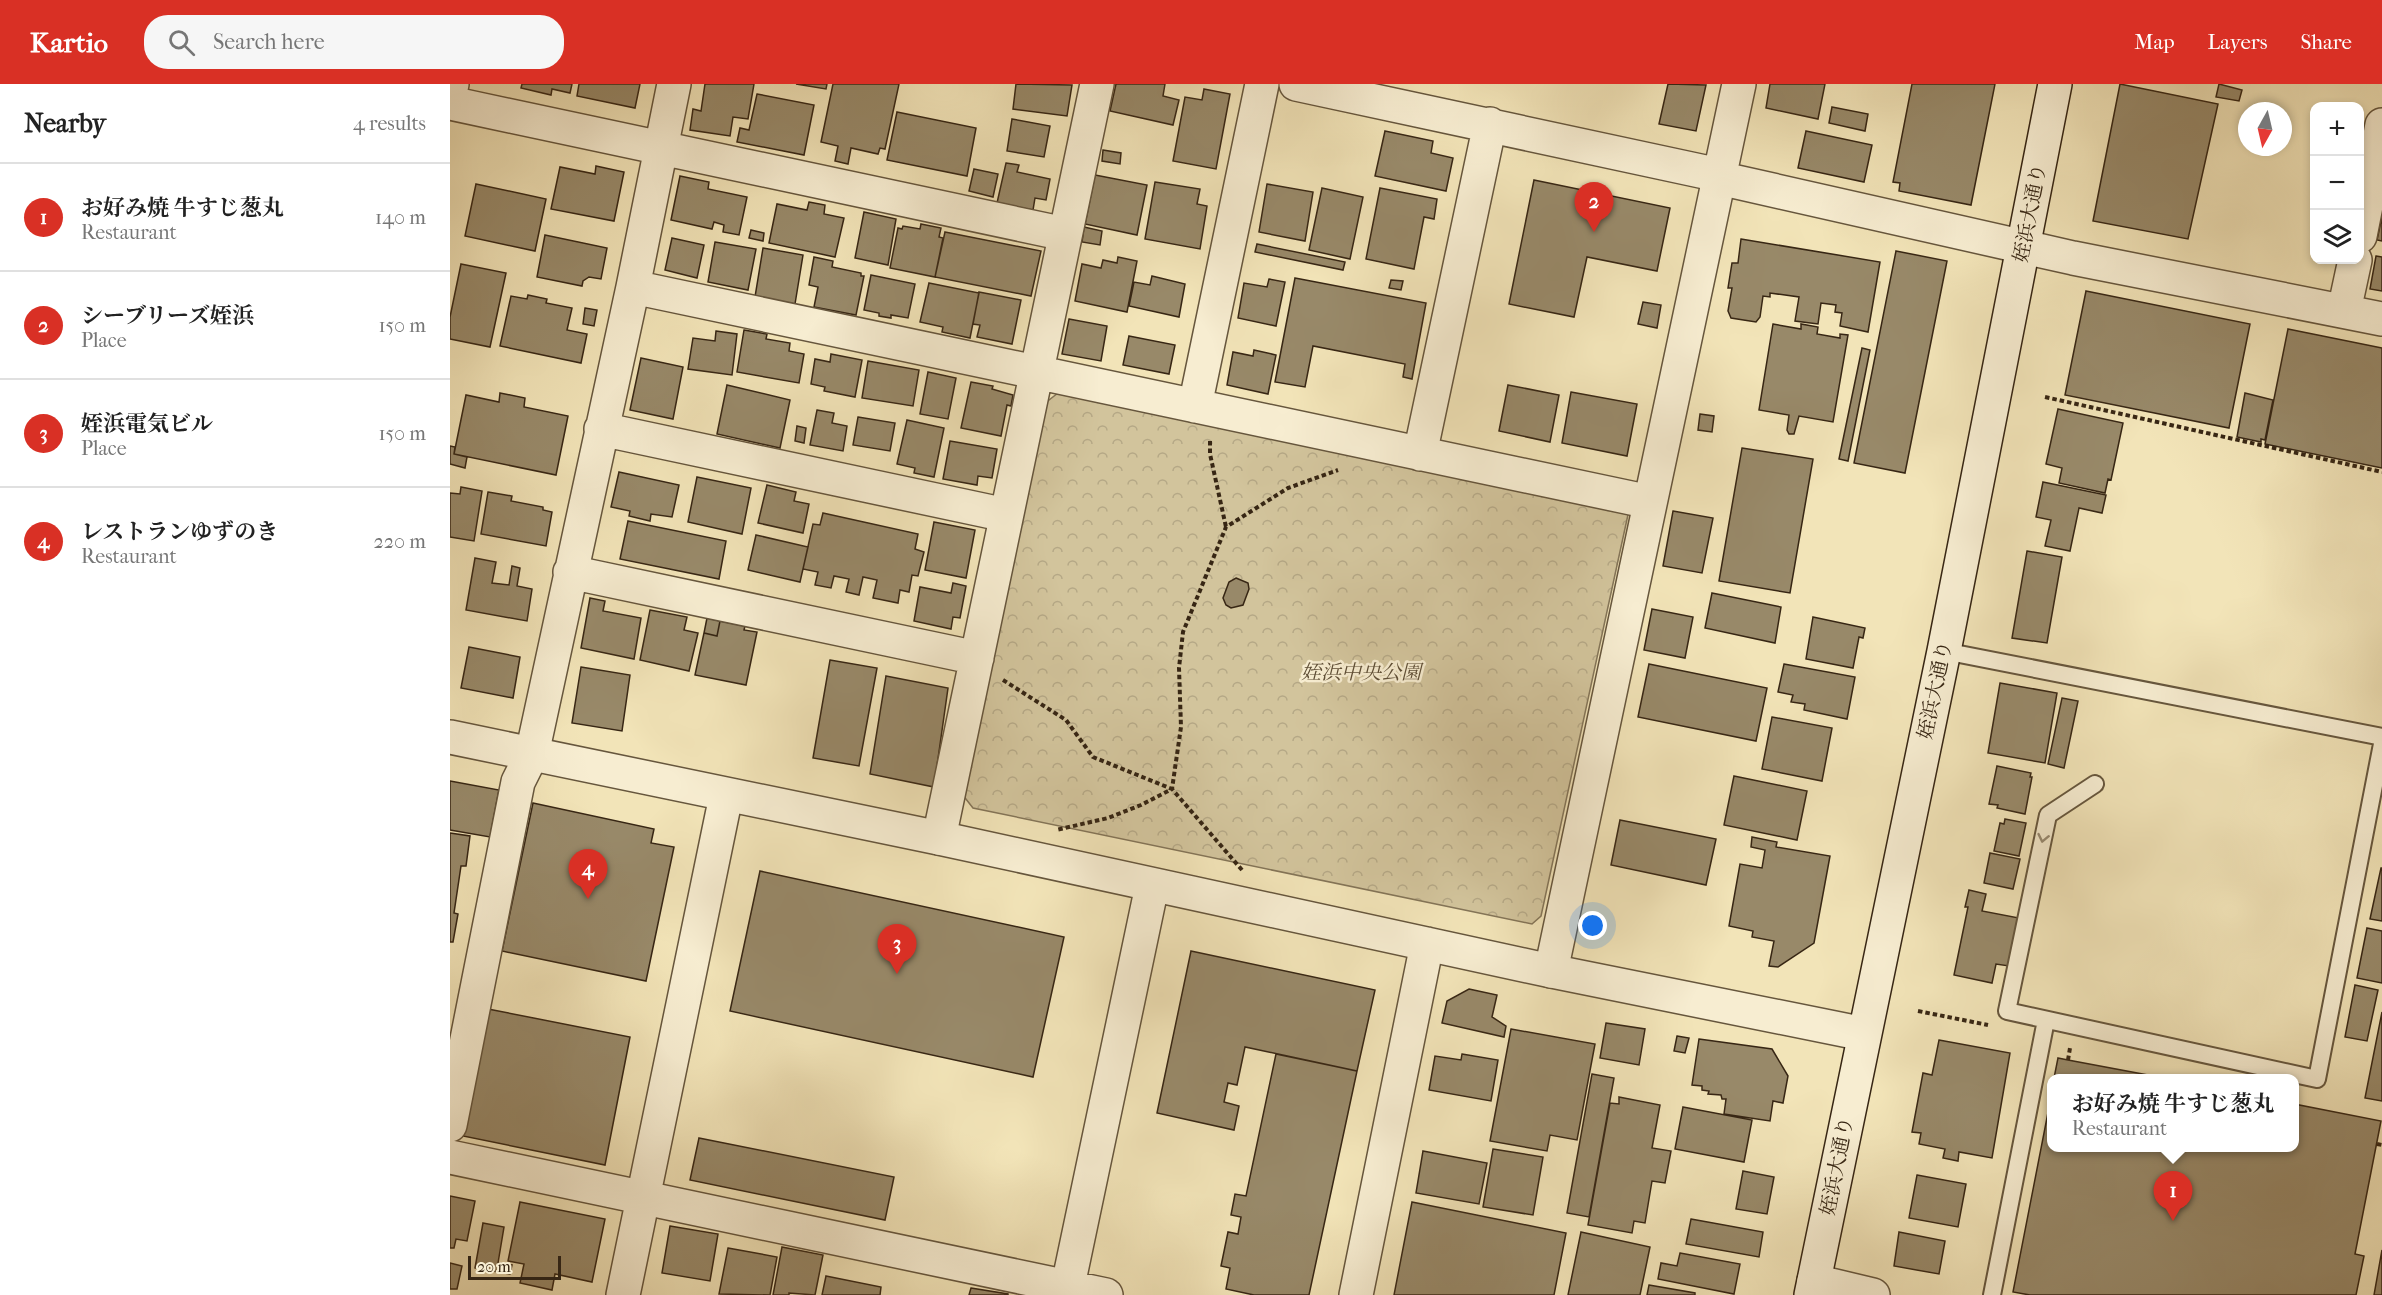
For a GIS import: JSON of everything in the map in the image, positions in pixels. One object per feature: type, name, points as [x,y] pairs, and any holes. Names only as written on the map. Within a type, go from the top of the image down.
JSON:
[{"type":"street","points":[[450,92],[452,84]]},
{"type":"street","points":[[450,1125],[518,782],[532,754],[633,287],[674,84]]},
{"type":"street","points":[[939,838],[987,668],[1006,515],[1097,84]]},
{"type":"street","points":[[1203,419],[1262,84]]},
{"type":"street","points":[[1296,84],[1490,124],[2024,246],[2382,319]]},
{"type":"street","points":[[1551,971],[1739,84]]},
{"type":"street","name":"姪浜大通り","points":[[1812,1288],[1944,651],[2055,84]]},
{"type":"street","points":[[450,103],[1065,234]]},
{"type":"street","points":[[1420,454],[1490,124]]},
{"type":"street","points":[[2364,221],[2377,173],[2382,125]]},
{"type":"street","points":[[2344,311],[2354,264]]},
{"type":"street","points":[[633,287],[1036,373],[1203,419],[1420,454],[1650,502]]},
{"type":"street","points":[[601,429],[1006,515]]},
{"type":"street","points":[[570,572],[987,668]]},
{"type":"street","points":[[450,737],[726,796],[939,838],[1551,971],[1864,1034]]},
{"type":"street","points":[[623,1295],[726,796]]},
{"type":"street","points":[[1067,1291],[1152,886]]},
{"type":"street","points":[[1356,1295],[1427,944]]},
{"type":"street","points":[[450,1157],[1067,1291],[1106,1295]]},
{"type":"street","points":[[1812,1288],[1873,1295]]},
{"type":"lane","points":[[1944,651],[2382,737]]},
{"type":"lane","points":[[2299,1075],[2318,1079],[2382,744]]},
{"type":"lane","points":[[2095,784],[2048,814],[2007,1011],[2295,1074]]},
{"type":"lane","points":[[1992,1295],[2046,1020]]},
{"type":"path","points":[[2045,397],[2382,472]]},
{"type":"path","points":[[1172,789],[1181,727],[1179,668],[1183,632],[1226,527],[1203,419]]},
{"type":"path","points":[[1226,527],[1288,488],[1348,467]]},
{"type":"path","points":[[987,668],[1066,720],[1093,757],[1172,789],[1198,822],[1245,873]]},
{"type":"path","points":[[1053,831],[1108,819],[1172,789]]},
{"type":"green space","name":"姪浜中央公園","points":[[1058,393],[1629,510],[1541,916],[1532,924],[973,808],[962,794],[1044,404]]},
{"type":"building","points":[[522,84],[572,84],[570,93],[552,89],[551,95],[521,88]]},
{"type":"building","points":[[579,84],[640,84],[635,108],[577,96]]},
{"type":"building","points":[[705,84],[754,84],[748,119],[733,117],[730,136],[690,130],[693,109],[701,111]]},
{"type":"building","points":[[796,84],[827,84],[826,89]]},
{"type":"building","points":[[833,84],[899,84],[885,149],[880,148],[878,154],[851,148],[848,164],[835,161],[838,146],[821,142]]},
{"type":"building","points":[[1016,84],[1072,85],[1067,116],[1013,109]]},
{"type":"building","points":[[1116,84],[1165,84],[1163,96],[1179,100],[1173,125],[1110,111]]},
{"type":"building","points":[[1668,84],[1706,85],[1696,131],[1659,124]]},
{"type":"building","points":[[1770,84],[1825,84],[1818,119],[1766,108]]},
{"type":"building","points":[[1912,84],[1995,84],[1971,205],[1899,191],[1900,183],[1893,182]]},
{"type":"building","points":[[2120,84],[2218,104],[2188,239],[2093,221]]},
{"type":"building","points":[[2219,84],[2242,90],[2239,101],[2216,97]]},
{"type":"building","points":[[1204,89],[1230,94],[1216,169],[1173,161],[1185,97],[1202,100]]},
{"type":"building","points":[[757,94],[814,105],[804,155],[737,142],[740,128],[749,130]]},
{"type":"building","points":[[1832,107],[1868,114],[1865,131],[1829,123]]},
{"type":"building","points":[[897,112],[976,128],[967,176],[887,160]]},
{"type":"building","points":[[1012,119],[1050,126],[1044,157],[1007,151]]},
{"type":"building","points":[[1385,131],[1433,141],[1431,153],[1453,158],[1446,191],[1375,176]]},
{"type":"building","points":[[1806,131],[1872,145],[1864,182],[1798,168]]},
{"type":"building","points":[[1103,150],[1121,153],[1120,164],[1102,161]]},
{"type":"building","points":[[1006,163],[1019,165],[1017,172],[1050,179],[1046,200],[1035,198],[1033,210],[997,203]]},
{"type":"building","points":[[596,166],[624,172],[614,221],[551,209],[560,167],[595,174]]},
{"type":"building","points":[[974,169],[998,174],[993,197],[969,191]]},
{"type":"building","points":[[1095,175],[1147,185],[1137,235],[1085,224]]},
{"type":"building","points":[[680,176],[709,182],[708,189],[747,197],[739,235],[723,232],[724,225],[714,222],[712,229],[671,220]]},
{"type":"building","points":[[1534,180],[1670,208],[1657,271],[1587,257],[1574,317],[1509,304]]},
{"type":"building","points":[[1155,182],[1200,189],[1197,204],[1207,206],[1200,249],[1145,239]]},
{"type":"building","points":[[476,184],[546,199],[535,251],[465,236]]},
{"type":"building","points":[[1267,184],[1313,192],[1305,241],[1259,232]]},
{"type":"building","points":[[1322,188],[1363,197],[1350,259],[1309,250]]},
{"type":"building","points":[[1380,188],[1437,199],[1434,219],[1424,217],[1414,269],[1366,259]]},
{"type":"building","points":[[809,202],[825,205],[824,214],[844,218],[835,257],[769,243],[777,204],[807,210]]},
{"type":"building","points":[[864,212],[896,219],[888,265],[855,258]]},
{"type":"building","points":[[2382,216],[2382,241],[2377,240]]},
{"type":"building","points":[[921,224],[941,228],[939,237],[943,238],[935,277],[890,268],[898,228],[902,229],[903,226],[920,229]]},
{"type":"building","points":[[1084,227],[1102,231],[1100,245],[1082,242]]},
{"type":"building","points":[[751,230],[764,233],[763,241],[749,238]]},
{"type":"building","points":[[945,232],[1041,251],[1031,296],[935,277]]},
{"type":"building","points":[[545,235],[607,248],[601,279],[589,277],[583,281],[582,286],[537,277]]},
{"type":"building","points":[[672,238],[704,245],[697,278],[665,270]]},
{"type":"building","points":[[1741,239],[1880,262],[1868,332],[1840,326],[1842,313],[1835,312],[1836,305],[1821,303],[1818,324],[1795,321],[1799,297],[1770,293],[1770,297],[1763,296],[1760,317],[1756,322],[1731,318],[1728,311],[1732,288],[1728,288],[1732,263],[1738,263]]},
{"type":"building","points":[[715,242],[756,249],[748,290],[708,282]]},
{"type":"building","points":[[1257,244],[1345,262],[1343,270],[1255,252]]},
{"type":"building","points":[[763,248],[803,255],[795,304],[755,297]]},
{"type":"building","points":[[1896,251],[1947,261],[1905,473],[1854,463]]},
{"type":"building","points":[[2376,256],[2382,257],[2382,291],[2370,289]]},
{"type":"building","points":[[814,257],[833,261],[832,267],[861,273],[861,276],[864,276],[856,315],[814,307],[818,287],[809,285]]},
{"type":"building","points":[[1118,257],[1137,261],[1127,312],[1075,301],[1082,264],[1101,268],[1103,260],[1117,263]]},
{"type":"building","points":[[461,264],[506,273],[490,347],[450,339],[450,317]]},
{"type":"building","points":[[871,275],[915,284],[908,318],[891,315],[891,318],[879,316],[879,313],[864,310]]},
{"type":"building","points":[[1152,276],[1185,284],[1179,317],[1129,306],[1134,282],[1150,285]]},
{"type":"building","points":[[1295,278],[1426,303],[1412,379],[1403,377],[1405,364],[1313,346],[1305,387],[1275,382]]},
{"type":"building","points":[[1269,279],[1285,282],[1276,326],[1238,318],[1244,283],[1267,287]]},
{"type":"building","points":[[1391,280],[1403,281],[1401,290],[1389,288]]},
{"type":"building","points":[[929,283],[979,293],[970,338],[942,332],[943,327],[920,322]]},
{"type":"building","points":[[2086,291],[2250,324],[2229,428],[2065,395]]},
{"type":"building","points":[[979,292],[1021,300],[1012,344],[977,337],[980,325],[973,324]]},
{"type":"building","points":[[528,295],[547,299],[546,303],[572,308],[567,330],[587,334],[581,363],[500,346],[511,296],[527,299]]},
{"type":"building","points":[[1643,302],[1661,305],[1657,328],[1638,324]]},
{"type":"building","points":[[585,308],[597,310],[594,326],[583,324]]},
{"type":"building","points":[[1069,319],[1107,326],[1101,361],[1062,354]]},
{"type":"building","points":[[1773,324],[1801,329],[1801,324],[1818,327],[1817,334],[1840,338],[1840,334],[1848,335],[1833,422],[1799,416],[1794,434],[1789,434],[1787,430],[1789,415],[1759,410]]},
{"type":"building","points":[[2288,329],[2382,348],[2382,468],[2265,444]]},
{"type":"building","points":[[744,330],[767,334],[766,339],[790,343],[789,351],[804,354],[799,383],[737,372]]},
{"type":"building","points":[[716,331],[737,334],[732,375],[688,369],[693,338],[715,341]]},
{"type":"building","points":[[1129,336],[1175,345],[1169,374],[1123,365]]},
{"type":"building","points":[[1862,348],[1870,350],[1848,461],[1839,459]]},
{"type":"building","points":[[1254,350],[1276,355],[1268,394],[1227,385],[1233,352],[1253,356]]},
{"type":"building","points":[[831,354],[862,360],[855,397],[824,391],[825,387],[811,384],[815,359],[830,362]]},
{"type":"building","points":[[641,358],[683,367],[673,419],[630,410]]},
{"type":"building","points":[[868,361],[919,370],[913,406],[862,398]]},
{"type":"building","points":[[928,372],[956,378],[948,419],[920,414]]},
{"type":"building","points":[[971,382],[993,386],[992,389],[1013,395],[1011,406],[1007,405],[1001,436],[961,428]]},
{"type":"building","points":[[727,385],[790,400],[780,448],[717,434]]},
{"type":"building","points":[[1508,385],[1559,395],[1550,442],[1499,431]]},
{"type":"building","points":[[1571,392],[1637,404],[1627,456],[1562,443]]},
{"type":"building","points":[[500,393],[525,398],[524,407],[568,416],[556,475],[454,454],[466,395],[499,402]]},
{"type":"building","points":[[2245,393],[2273,400],[2265,440],[2261,439],[2261,442],[2237,437]]},
{"type":"building","points":[[2058,409],[2123,423],[2111,480],[2108,479],[2105,493],[2059,483],[2062,468],[2046,464]]},
{"type":"building","points":[[817,410],[834,413],[832,423],[847,426],[843,451],[810,445]]},
{"type":"building","points":[[1700,414],[1714,416],[1712,432],[1698,430]]},
{"type":"building","points":[[858,417],[895,423],[890,451],[853,445]]},
{"type":"building","points":[[907,420],[944,428],[934,477],[914,473],[915,468],[897,464]]},
{"type":"building","points":[[797,426],[806,428],[804,443],[795,441]]},
{"type":"building","points":[[950,441],[997,449],[992,478],[978,476],[977,485],[943,479]]},
{"type":"building","points":[[450,446],[455,447],[454,454],[467,457],[465,468],[450,464]]},
{"type":"building","points":[[1742,448],[1813,459],[1790,593],[1719,581]]},
{"type":"building","points":[[619,472],[679,485],[672,517],[651,514],[650,521],[629,516],[630,511],[611,507]]},
{"type":"building","points":[[697,477],[751,488],[742,534],[688,522]]},
{"type":"building","points":[[2043,482],[2106,495],[2102,513],[2079,508],[2070,551],[2045,546],[2051,520],[2036,517]]},
{"type":"building","points":[[767,485],[796,492],[794,501],[809,504],[803,533],[758,523]]},
{"type":"building","points":[[461,487],[482,491],[474,541],[450,537],[450,493],[460,494]]},
{"type":"building","points":[[488,492],[512,496],[511,501],[543,507],[543,510],[552,512],[546,546],[481,534]]},
{"type":"building","points":[[1673,511],[1713,518],[1702,573],[1663,566]]},
{"type":"building","points":[[823,513],[918,534],[915,549],[924,552],[918,576],[912,575],[909,592],[900,590],[898,603],[873,598],[877,580],[863,577],[859,595],[846,592],[849,579],[834,576],[831,588],[815,585],[818,572],[803,569],[813,524],[820,525]]},
{"type":"building","points":[[628,521],[726,541],[719,579],[620,559]]},
{"type":"building","points":[[934,522],[975,530],[966,578],[925,570]]},
{"type":"building","points":[[756,535],[808,547],[800,582],[748,570]]},
{"type":"building","points":[[2027,551],[2062,557],[2047,643],[2012,638]]},
{"type":"building","points":[[475,558],[496,562],[492,583],[509,585],[512,566],[520,568],[517,586],[532,589],[527,621],[466,610]]},
{"type":"building","points":[[1236,578],[1248,583],[1249,589],[1243,605],[1231,608],[1226,605],[1223,598],[1229,582]]},
{"type":"building","points":[[953,583],[966,586],[960,618],[953,617],[951,629],[914,621],[920,587],[951,593]]},
{"type":"building","points":[[1712,593],[1781,607],[1775,643],[1705,628]]},
{"type":"building","points":[[590,598],[605,601],[603,611],[641,618],[634,659],[581,648]]},
{"type":"building","points":[[1652,609],[1693,617],[1685,658],[1644,650]]},
{"type":"building","points":[[650,610],[687,617],[684,630],[698,633],[689,671],[640,660]]},
{"type":"building","points":[[1813,617],[1865,628],[1863,638],[1859,637],[1853,668],[1806,659]]},
{"type":"building","points":[[707,618],[720,621],[717,636],[704,633]]},
{"type":"building","points":[[720,621],[745,626],[744,630],[757,632],[746,685],[695,675],[704,633],[717,636]]},
{"type":"building","points":[[469,647],[520,657],[513,698],[461,688]]},
{"type":"building","points":[[830,660],[877,668],[859,766],[813,758]]},
{"type":"building","points":[[1649,664],[1767,688],[1756,741],[1638,717]]},
{"type":"building","points":[[1784,664],[1855,677],[1847,719],[1804,710],[1805,704],[1791,702],[1793,695],[1778,692]]},
{"type":"building","points":[[581,667],[630,675],[622,731],[572,723]]},
{"type":"building","points":[[886,676],[948,688],[934,787],[870,774]]},
{"type":"building","points":[[2000,683],[2057,693],[2045,763],[1988,753]]},
{"type":"building","points":[[2062,698],[2078,701],[2064,768],[2048,764]]},
{"type":"building","points":[[1772,717],[1832,728],[1822,781],[1762,769]]},
{"type":"building","points":[[1997,766],[2031,773],[2025,814],[1989,804]]},
{"type":"building","points":[[1734,776],[1807,791],[1797,840],[1724,825]]},
{"type":"building","points":[[450,781],[499,790],[490,837],[450,830]]},
{"type":"building","points":[[533,803],[654,829],[651,843],[674,847],[646,981],[502,951]]},
{"type":"building","points":[[2005,819],[2026,823],[2019,856],[1994,851],[2000,823],[2004,824]]},
{"type":"building","points":[[1620,820],[1716,839],[1706,885],[1611,865]]},
{"type":"building","points":[[450,833],[470,836],[466,866],[461,866],[454,913],[458,914],[453,942],[450,942]]},
{"type":"building","points":[[1752,837],[1777,842],[1776,847],[1830,856],[1814,943],[1778,967],[1769,966],[1774,941],[1752,937],[1753,931],[1729,926],[1740,864],[1762,868],[1765,850],[1751,847]]},
{"type":"building","points":[[1990,853],[2020,859],[2013,889],[1984,883]]},
{"type":"building","points":[[2382,868],[2382,921],[2370,919]]},
{"type":"building","points":[[760,871],[1064,937],[1033,1077],[730,1011]]},
{"type":"building","points":[[1969,890],[1986,894],[1982,911],[2019,918],[2009,966],[1996,964],[1992,983],[1954,975],[1968,907],[1965,907]]},
{"type":"building","points":[[2367,928],[2382,931],[2382,983],[2357,978]]},
{"type":"building","points":[[1191,951],[1375,990],[1357,1071],[1245,1047],[1237,1085],[1228,1083],[1224,1102],[1239,1106],[1234,1130],[1157,1113]]},
{"type":"building","points":[[2355,985],[2378,990],[2367,1041],[2345,1037]]},
{"type":"building","points":[[1469,989],[1497,995],[1492,1017],[1506,1026],[1504,1037],[1442,1023],[1447,1001]]},
{"type":"building","points":[[488,1009],[630,1037],[605,1165],[463,1136]]},
{"type":"building","points":[[2382,1012],[2382,1101],[2365,1098]]},
{"type":"building","points":[[1606,1023],[1645,1029],[1639,1065],[1600,1058]]},
{"type":"building","points":[[1511,1029],[1595,1044],[1577,1140],[1550,1135],[1547,1151],[1490,1141]]},
{"type":"building","points":[[1677,1036],[1689,1038],[1685,1053],[1674,1051]]},
{"type":"building","points":[[1699,1039],[1772,1049],[1788,1076],[1783,1103],[1773,1101],[1770,1121],[1724,1114],[1726,1099],[1722,1099],[1721,1095],[1708,1094],[1709,1091],[1702,1090],[1702,1086],[1692,1085]]},
{"type":"building","points":[[1939,1040],[2010,1053],[1992,1158],[1959,1152],[1958,1161],[1943,1158],[1945,1149],[1919,1144],[1921,1133],[1912,1132],[1923,1073],[1932,1075]]},
{"type":"building","points":[[1276,1054],[1357,1071],[1309,1295],[1254,1295],[1226,1289],[1230,1268],[1221,1266],[1228,1232],[1238,1234],[1241,1217],[1231,1215],[1235,1194],[1246,1196]]},
{"type":"building","points":[[1462,1054],[1498,1060],[1491,1101],[1429,1090],[1435,1056],[1461,1060]]},
{"type":"building","points":[[2058,1058],[2143,1074],[2055,1074]]},
{"type":"building","points":[[1592,1074],[1614,1078],[1589,1217],[1567,1213]]},
{"type":"building","points":[[1619,1097],[1660,1105],[1652,1148],[1671,1151],[1665,1183],[1652,1181],[1645,1223],[1634,1221],[1632,1233],[1588,1225],[1610,1103],[1619,1104]]},
{"type":"building","points":[[2299,1105],[2381,1121],[2355,1254],[2364,1256],[2356,1295],[2030,1295],[2013,1292],[2047,1118],[2047,1152],[2299,1152]]},
{"type":"building","points":[[1683,1107],[1752,1120],[1744,1162],[1675,1149]]},
{"type":"building","points":[[699,1138],[894,1177],[885,1220],[690,1180]]},
{"type":"building","points":[[1493,1149],[1543,1157],[1533,1215],[1483,1207]]},
{"type":"building","points":[[1423,1151],[1487,1163],[1479,1204],[1416,1193]]},
{"type":"building","points":[[1743,1171],[1774,1177],[1767,1214],[1736,1209]]},
{"type":"building","points":[[1917,1175],[1966,1184],[1958,1227],[1909,1218]]},
{"type":"building","points":[[450,1196],[475,1201],[467,1241],[456,1239],[454,1248],[450,1248]]},
{"type":"building","points":[[520,1202],[605,1219],[592,1282],[555,1274],[552,1290],[520,1283],[524,1264],[508,1261]]},
{"type":"building","points":[[1412,1202],[1566,1233],[1554,1295],[1394,1295]]},
{"type":"building","points":[[1691,1219],[1763,1232],[1759,1257],[1686,1244]]},
{"type":"building","points":[[483,1223],[504,1227],[498,1263],[512,1265],[510,1274],[475,1268]]},
{"type":"building","points":[[670,1226],[718,1234],[710,1281],[662,1273]]},
{"type":"building","points":[[1581,1232],[1650,1247],[1640,1295],[1568,1295]]},
{"type":"building","points":[[1899,1232],[1945,1241],[1939,1274],[1894,1266]]},
{"type":"building","points":[[782,1247],[823,1255],[815,1295],[789,1293],[789,1295],[773,1295]]},
{"type":"building","points":[[728,1248],[777,1257],[770,1295],[719,1294]]},
{"type":"building","points":[[2382,1250],[2382,1295],[2374,1295]]},
{"type":"building","points":[[1680,1253],[1740,1264],[1734,1294],[1658,1279],[1661,1263],[1677,1266]]},
{"type":"building","points":[[450,1263],[462,1266],[457,1289],[450,1289]]},
{"type":"building","points":[[826,1276],[881,1287],[880,1295],[822,1295]]},
{"type":"building","points":[[1649,1285],[1695,1293],[1695,1295],[1647,1295]]},
{"type":"building","points":[[971,1288],[1008,1294],[1008,1295],[969,1295]]},
{"type":"place","name":"シーブリーズ姪浜","points":[[1594,232]]},
{"type":"place","name":"レストランゆずのき","points":[[588,899]]},
{"type":"place","name":"姪浜電気ビル","points":[[897,974]]},
{"type":"place","name":"お好み焼 牛すじ葱丸","points":[[2173,1221]]}]
